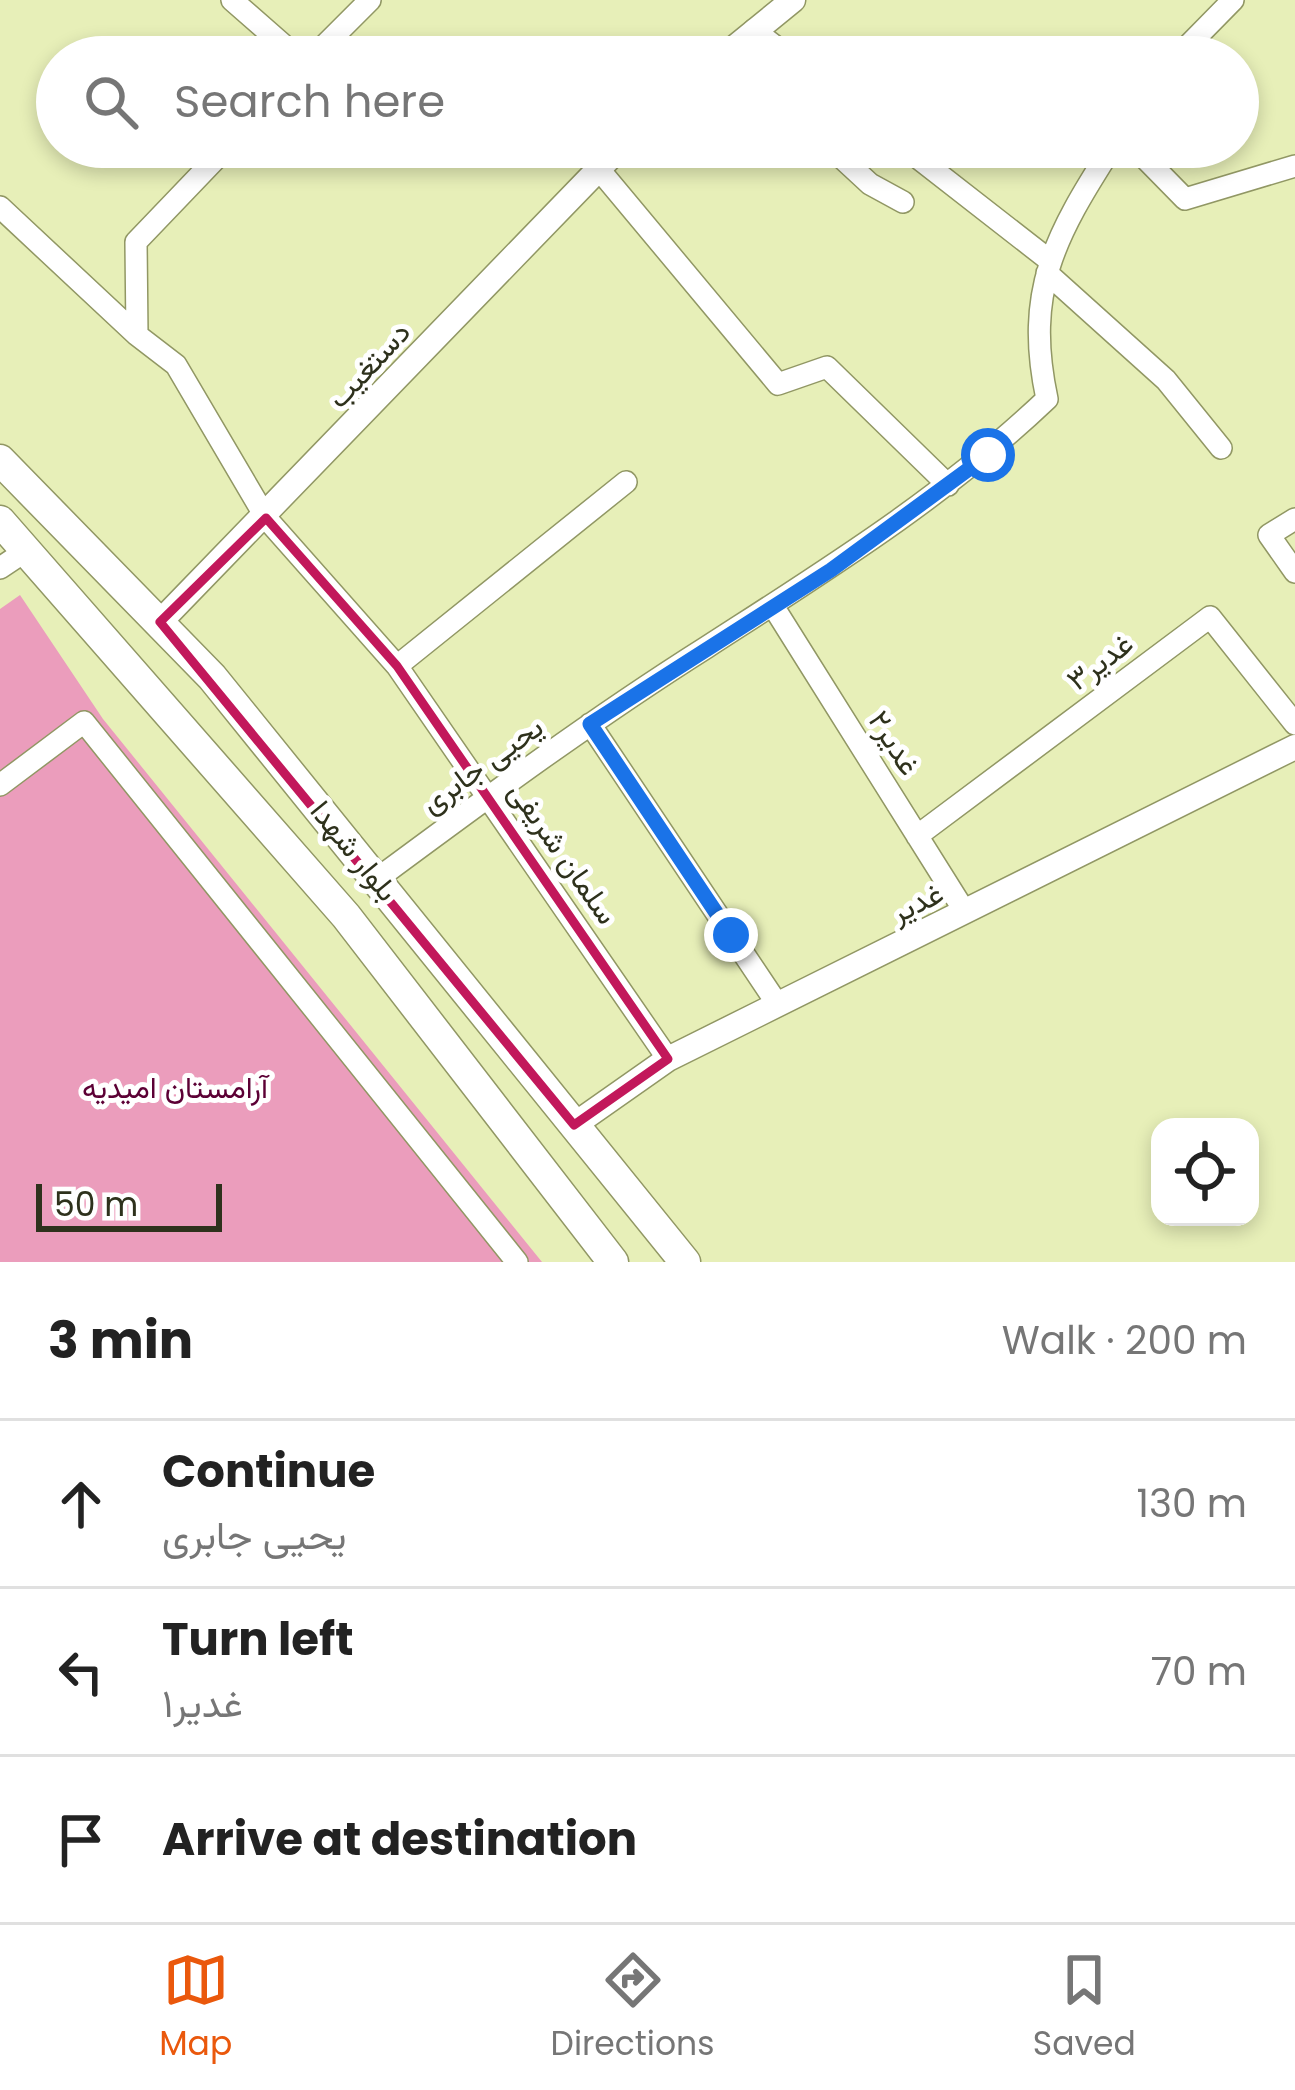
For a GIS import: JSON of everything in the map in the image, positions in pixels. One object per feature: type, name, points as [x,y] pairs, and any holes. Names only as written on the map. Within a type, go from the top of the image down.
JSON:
[{"type":"main road","name":"بلوار شهدا","points":[[0,460],[212,676],[685,1262]]},
{"type":"main road","name":"بلوار شهدا","points":[[0,521],[346,916],[614,1262]]},
{"type":"street","points":[[232,0],[273,36]]},
{"type":"street","points":[[335,36],[370,0]]},
{"type":"street","points":[[748,36],[793,0]]},
{"type":"street","points":[[1196,36],[1223,3]]},
{"type":"street","points":[[754,30],[762,36]]},
{"type":"street","points":[[1154,168],[1184,199],[1295,166]]},
{"type":"street","points":[[137,335],[136,242],[206,168]]},
{"type":"street","name":"دستغیب","points":[[160,622],[266,518],[595,168]]},
{"type":"street","points":[[599,168],[778,384],[827,367],[948,484]]},
{"type":"street","points":[[853,168],[903,202]]},
{"type":"street","points":[[929,168],[1048,267],[1166,380],[1221,448]]},
{"type":"street","name":"یحیی جابری","points":[[377,879],[590,724],[773,606],[948,484],[1047,399],[1035,345],[1048,267],[1101,168]]},
{"type":"street","name":"سلمان شریفی","points":[[0,207],[137,335],[176,365],[266,518],[397,666],[668,1059]]},
{"type":"street","points":[[397,666],[626,482]]},
{"type":"street","points":[[1295,519],[1269,535],[1295,572]]},
{"type":"street","points":[[0,568],[27,550]]},
{"type":"street","name":"غدیر۲","points":[[773,606],[965,912]]},
{"type":"street","name":"غدیر۳","points":[[917,836],[1210,617],[1295,724]]},
{"type":"street","points":[[0,785],[83,722],[517,1262]]},
{"type":"street","points":[[590,724],[778,1005]]},
{"type":"street","name":"غدیر","points":[[574,1126],[668,1059],[1295,747]]},
{"type":"highlighted area","points":[[266,518],[397,666],[668,1059],[574,1125],[160,622]]},
{"type":"green space","name":"آرامستان امیدیه","points":[[20,595],[103,719],[542,1262],[0,1262],[0,609]]},
{"type":"route","points":[[731,935],[590,724],[831,570],[988,455]]}]
